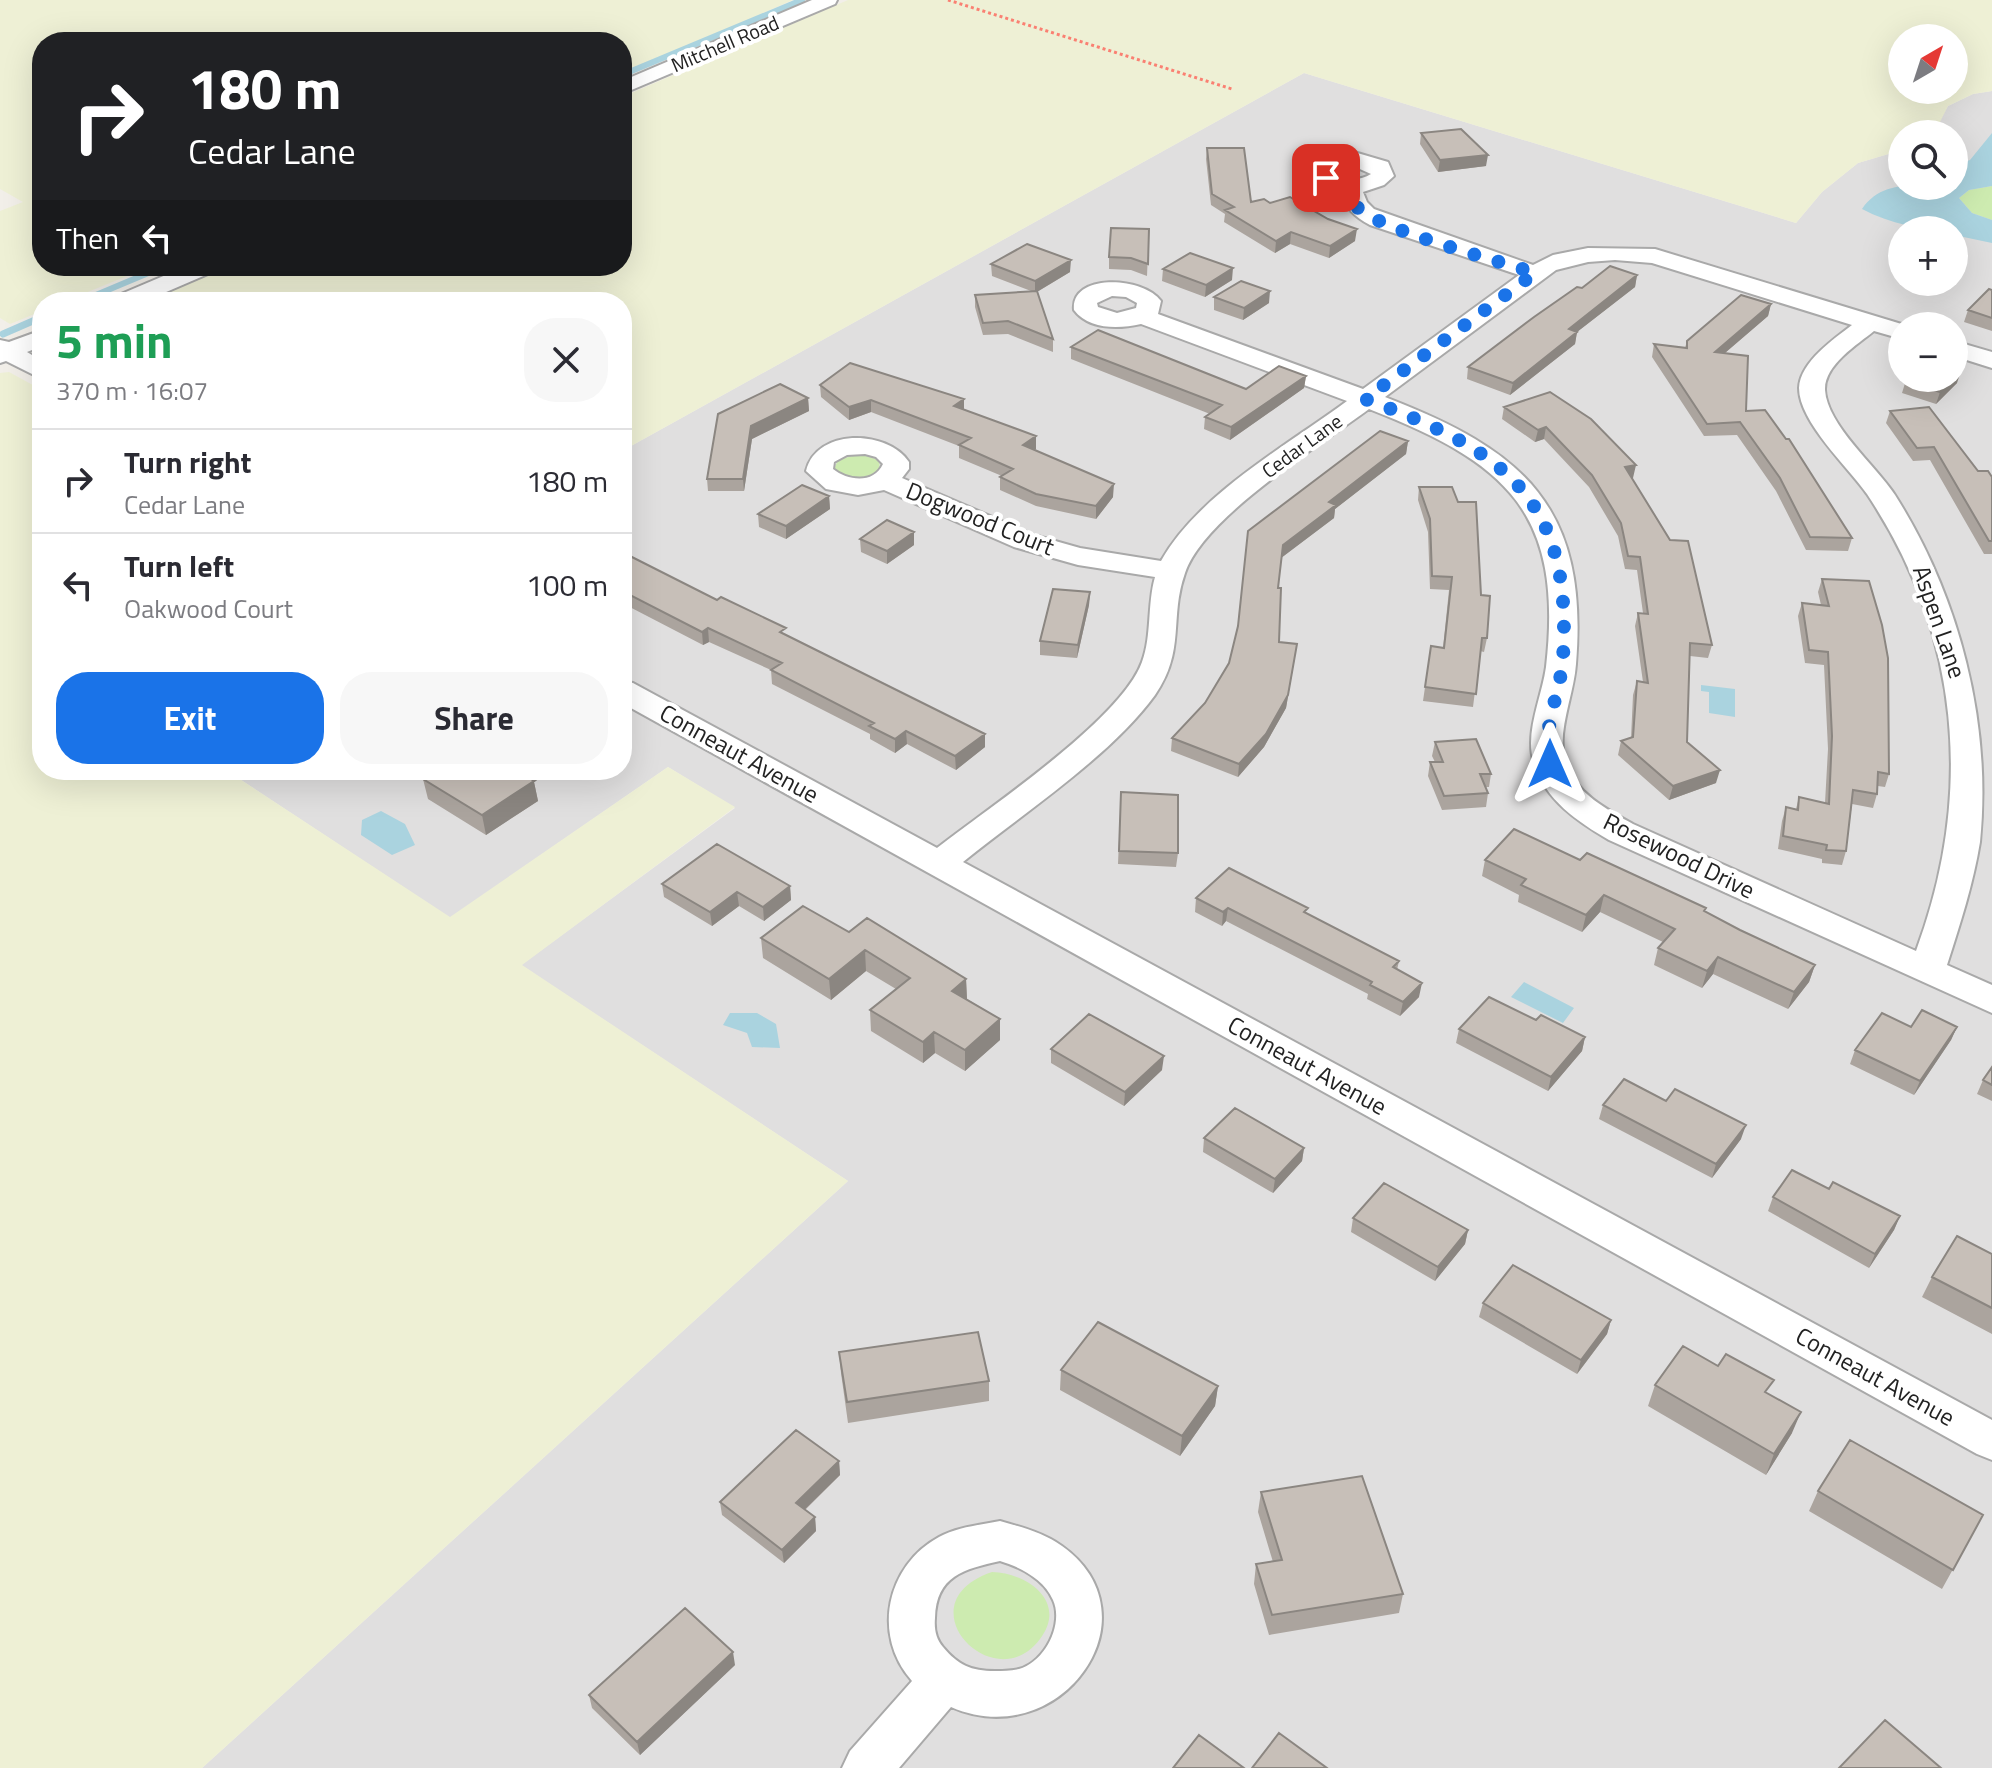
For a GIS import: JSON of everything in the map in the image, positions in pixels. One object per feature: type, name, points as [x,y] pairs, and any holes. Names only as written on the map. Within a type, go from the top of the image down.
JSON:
[{"type":"street","name":"Mitchell Road","points":[[632,84],[828,0]]},
{"type":"street","points":[[1351,185],[1352,201],[1360,210],[1378,220],[1535,273]]},
{"type":"street","name":"Cedar Lane","points":[[939,864],[1107,730],[1137,698],[1153,673],[1162,647],[1171,571],[1185,543],[1221,506],[1535,273],[1560,260],[1588,254],[1621,252],[1655,256],[1888,328]]},
{"type":"street","points":[[146,292],[184,276]]},
{"type":"street","name":"Rosewood Drive","points":[[1142,316],[1411,416],[1480,453],[1513,479],[1538,509],[1549,530],[1556,559],[1564,620],[1563,659],[1546,750],[1550,764],[1568,794],[1582,808],[1621,832],[1992,1000]]},
{"type":"street","name":"Aspen Lane","points":[[1870,322],[1822,365],[1813,382],[1812,392],[1817,408],[1903,529],[1926,574],[1944,621],[1980,749],[1954,889],[1927,971]]},
{"type":"street","points":[[3,351],[32,341]]},
{"type":"street","points":[[3,351],[32,366]]},
{"type":"street","points":[[1968,352],[1992,360]]},
{"type":"street","name":"Dogwood Court","points":[[884,480],[1024,541],[1078,556],[1171,571]]},
{"type":"street","name":"Conneaut Avenue","points":[[632,695],[1992,1441]]},
{"type":"street","points":[[867,1768],[943,1680]]},
{"type":"path","points":[[948,0],[1232,89]]},
{"type":"shaded area","points":[[1304,73],[1796,223],[1822,192],[1858,163],[1888,154],[1888,200],[1968,200],[1968,120],[1939,120],[1948,106],[1968,104],[1968,96],[1992,91],[1992,1768],[202,1768],[848,1181],[521,965],[735,808],[668,767],[450,918],[241,780],[632,780],[632,445]]},
{"type":"green space","points":[[0,0],[793,0],[632,71],[632,32],[32,32],[32,276],[127,276],[88,292],[32,292],[32,315],[10,324],[0,318],[0,211],[23,202],[0,189]]},
{"type":"green space","points":[[848,0],[1992,0],[1992,91],[1968,96],[1968,24],[1888,24],[1888,104],[1952,104],[1941,120],[1888,120],[1888,154],[1858,163],[1822,192],[1796,223],[1304,73],[632,445],[632,292],[166,292],[204,276],[632,276],[632,93]]},
{"type":"green space","points":[[1992,186],[1992,220],[1972,213],[1961,200],[1968,200],[1969,190]]},
{"type":"green space","points":[[9,372],[32,385],[32,780],[241,780],[450,917],[668,767],[735,807],[522,965],[848,1181],[202,1768],[0,1768],[0,373]]},
{"type":"green space","points":[[859,454],[879,460],[880,471],[856,478],[844,476],[834,469],[838,460]]},
{"type":"green space","points":[[992,1572],[1019,1578],[1030,1584],[1047,1602],[1047,1626],[1040,1639],[1021,1655],[1000,1659],[981,1653],[965,1640],[955,1623],[955,1604],[966,1586]]},
{"type":"water","points":[[1992,133],[1992,186],[1968,191],[1970,160]]},
{"type":"water","points":[[1888,189],[1888,200],[1961,200],[1972,213],[1992,220],[1992,243],[1968,238],[1968,216],[1888,216],[1888,219],[1862,209]]},
{"type":"water","points":[[1701,685],[1735,689],[1735,717],[1709,713],[1709,692],[1701,691]]},
{"type":"water","points":[[381,811],[405,824],[415,845],[392,855],[361,835],[362,820]]},
{"type":"water","points":[[1524,982],[1574,1008],[1563,1023],[1511,997]]},
{"type":"water","points":[[730,1013],[757,1013],[776,1024],[780,1048],[752,1047],[747,1033],[723,1025]]},
{"type":"building","points":[[1461,129],[1488,155],[1440,160],[1421,133]]},
{"type":"building","points":[[1207,148],[1244,148],[1251,202],[1264,199],[1270,203],[1290,197],[1328,219],[1357,229],[1330,246],[1291,232],[1276,241],[1225,210],[1234,207],[1212,194]]},
{"type":"building","points":[[1111,228],[1149,229],[1148,264],[1131,258],[1109,257]]},
{"type":"building","points":[[1027,244],[1071,260],[1035,281],[991,264]]},
{"type":"building","points":[[1190,253],[1233,268],[1206,285],[1163,269]]},
{"type":"building","points":[[1610,266],[1637,275],[1569,329],[1577,332],[1513,383],[1468,367],[1534,317],[1577,287],[1582,288]]},
{"type":"building","points":[[1241,281],[1270,291],[1244,308],[1214,297]]},
{"type":"building","points":[[1989,289],[1992,290],[1992,318],[1968,310]]},
{"type":"building","points":[[1037,291],[1053,339],[1008,321],[983,323],[975,295]]},
{"type":"building","points":[[1741,295],[1771,304],[1715,352],[1748,356],[1746,411],[1765,410],[1789,439],[1852,538],[1810,537],[1780,478],[1740,422],[1707,424],[1654,344],[1687,348],[1687,341]]},
{"type":"building","points":[[1098,330],[1246,389],[1279,366],[1306,376],[1231,427],[1205,417],[1222,405],[1071,347]]},
{"type":"building","points":[[850,363],[964,399],[954,406],[1036,436],[1023,445],[1114,484],[1096,506],[1036,494],[1000,477],[1013,469],[959,445],[971,438],[871,400],[849,407],[820,385]]},
{"type":"building","points":[[780,384],[808,398],[751,426],[743,479],[707,479],[718,414]]},
{"type":"building","points":[[1550,392],[1591,419],[1636,465],[1625,467],[1670,540],[1688,541],[1712,645],[1690,643],[1687,742],[1720,770],[1673,786],[1621,741],[1633,737],[1637,681],[1648,683],[1638,613],[1648,614],[1640,557],[1628,556],[1621,523],[1592,475],[1546,427],[1538,430],[1504,407]]},
{"type":"building","points":[[1929,407],[1978,471],[1988,471],[1992,477],[1992,541],[1989,541],[1934,447],[1917,448],[1890,411]]},
{"type":"building","points":[[1380,431],[1408,441],[1329,502],[1336,505],[1283,545],[1278,588],[1281,588],[1279,642],[1297,644],[1288,695],[1266,734],[1239,764],[1172,738],[1205,703],[1229,663],[1238,626],[1248,531]]},
{"type":"building","points":[[802,485],[829,496],[786,526],[758,514]]},
{"type":"building","points":[[1419,487],[1452,487],[1458,502],[1476,502],[1481,595],[1490,596],[1487,638],[1482,638],[1476,694],[1425,687],[1431,646],[1444,648],[1452,577],[1432,576],[1430,519]]},
{"type":"building","points":[[887,520],[914,532],[887,551],[860,539]]},
{"type":"building","points":[[632,557],[717,600],[721,597],[786,628],[780,632],[985,734],[955,756],[906,731],[895,739],[869,726],[874,723],[771,670],[782,663],[708,628],[702,632],[632,596]]},
{"type":"building","points":[[1822,579],[1869,581],[1888,658],[1889,774],[1878,772],[1877,794],[1853,790],[1846,851],[1826,850],[1827,845],[1783,836],[1786,807],[1798,810],[1799,797],[1829,804],[1832,736],[1828,652],[1809,650],[1802,603],[1829,606]]},
{"type":"building","points":[[1053,589],[1090,592],[1078,645],[1040,641]]},
{"type":"building","points":[[1476,739],[1491,774],[1480,774],[1488,793],[1444,796],[1430,762],[1443,762],[1435,742]]},
{"type":"building","points":[[425,780],[534,781],[482,815]]},
{"type":"building","points":[[1121,792],[1178,795],[1178,853],[1119,851]]},
{"type":"building","points":[[1514,829],[1580,860],[1587,853],[1706,908],[1704,911],[1740,930],[1815,965],[1794,992],[1718,957],[1707,971],[1658,948],[1675,929],[1604,895],[1586,915],[1521,885],[1526,879],[1485,860]]},
{"type":"building","points":[[717,844],[790,886],[763,907],[737,892],[710,912],[662,884]]},
{"type":"building","points":[[1229,868],[1308,908],[1304,912],[1399,961],[1393,967],[1422,983],[1403,1002],[1370,985],[1372,982],[1228,908],[1223,912],[1196,898]]},
{"type":"building","points":[[803,906],[849,932],[867,918],[966,979],[952,991],[1000,1019],[965,1050],[934,1032],[923,1042],[870,1010],[910,978],[865,950],[829,979],[761,938]]},
{"type":"building","points":[[1489,997],[1536,1020],[1541,1015],[1585,1037],[1551,1077],[1459,1029]]},
{"type":"building","points":[[1922,1010],[1957,1027],[1920,1081],[1855,1050],[1882,1013],[1911,1027]]},
{"type":"building","points":[[1089,1014],[1164,1056],[1125,1092],[1051,1049]]},
{"type":"building","points":[[1992,1067],[1992,1085],[1983,1080]]},
{"type":"building","points":[[1624,1079],[1666,1101],[1675,1089],[1746,1125],[1716,1164],[1603,1105]]},
{"type":"building","points":[[1235,1108],[1304,1148],[1275,1179],[1204,1138]]},
{"type":"building","points":[[1792,1170],[1829,1189],[1833,1182],[1900,1216],[1875,1254],[1773,1197]]},
{"type":"building","points":[[1384,1183],[1468,1230],[1438,1267],[1353,1218]]},
{"type":"building","points":[[1957,1236],[1992,1254],[1992,1308],[1932,1277]]},
{"type":"building","points":[[1513,1265],[1611,1320],[1581,1360],[1483,1303]]},
{"type":"building","points":[[1098,1322],[1218,1386],[1182,1436],[1061,1370]]},
{"type":"building","points":[[978,1332],[989,1381],[847,1402],[839,1352]]},
{"type":"building","points":[[1683,1346],[1718,1366],[1726,1354],[1774,1380],[1765,1392],[1801,1412],[1774,1454],[1655,1385]]},
{"type":"building","points":[[796,1430],[839,1461],[796,1503],[815,1517],[782,1550],[720,1502]]},
{"type":"building","points":[[1850,1440],[1983,1515],[1953,1570],[1818,1491]]},
{"type":"building","points":[[1362,1476],[1403,1594],[1272,1615],[1256,1564],[1282,1560],[1261,1492]]},
{"type":"building","points":[[685,1608],[733,1652],[637,1742],[589,1695]]},
{"type":"building","points":[[1885,1720],[1941,1768],[1839,1768]]},
{"type":"building","points":[[1279,1733],[1327,1768],[1252,1768]]},
{"type":"building","points":[[1199,1735],[1244,1768],[1173,1768]]},
{"type":"waterway","points":[[632,71],[802,0]]},
{"type":"waterway","points":[[103,292],[141,276]]},
{"type":"waterway","points":[[3,334],[32,321]]},
{"type":"route","points":[[1326,178],[1351,185],[1352,201],[1360,210],[1388,224],[1535,273],[1365,399],[1411,416],[1480,453],[1523,489],[1549,530],[1564,620],[1563,659],[1547,735],[1546,750],[1550,764]]}]
